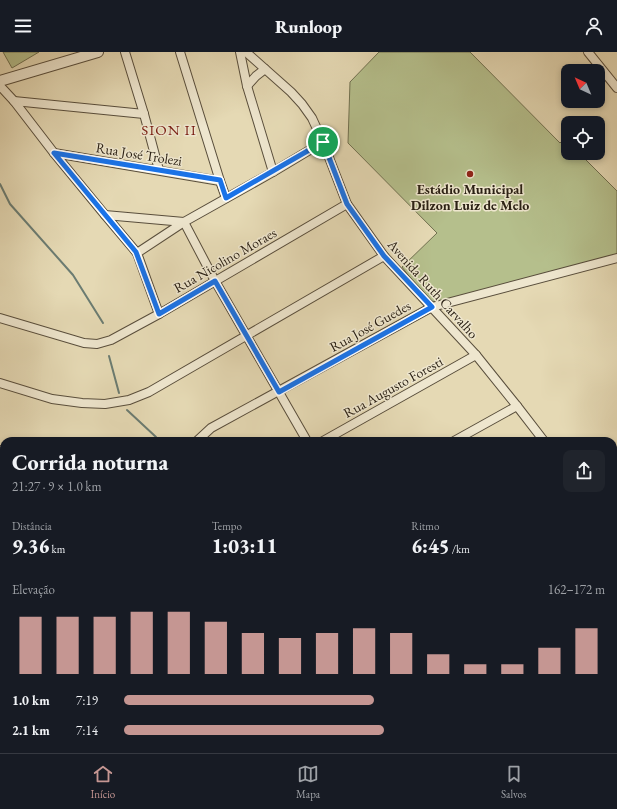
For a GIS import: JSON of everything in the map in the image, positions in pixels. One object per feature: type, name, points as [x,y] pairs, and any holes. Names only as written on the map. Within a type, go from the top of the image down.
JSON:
[{"type":"street","points":[[0,81],[98,52]]},
{"type":"street","points":[[125,52],[159,170]]},
{"type":"street","points":[[180,52],[226,198]]},
{"type":"street","points":[[240,52],[247,86],[273,172]]},
{"type":"street","name":"Avenida Ruth Carvalho","points":[[246,52],[290,92],[302,104],[312,118],[347,204],[384,256],[476,355],[541,437]]},
{"type":"street","points":[[588,52],[617,88]]},
{"type":"street","points":[[247,86],[265,69]]},
{"type":"street","points":[[0,86],[136,252],[159,314]]},
{"type":"street","points":[[14,102],[144,114]]},
{"type":"street","points":[[136,252],[184,222],[323,142]]},
{"type":"street","name":"Rua José Trolezi","points":[[54,153],[220,180]]},
{"type":"street","name":"Rua Nicolino Moraes","points":[[0,318],[84,343],[97,344],[111,340],[159,314],[347,204]]},
{"type":"street","points":[[105,215],[184,222]]},
{"type":"street","points":[[184,222],[215,281],[304,437]]},
{"type":"street","points":[[0,383],[52,399],[82,404],[105,404],[129,400],[149,392],[384,256]]},
{"type":"street","name":"Rua José Guedes","points":[[201,437],[211,428],[432,307],[617,258]]},
{"type":"street","name":"Rua Augusto Foresti","points":[[330,437],[476,355]]},
{"type":"street","points":[[461,437],[517,406]]},
{"type":"green space","points":[[3,52],[39,52],[12,68]]},
{"type":"green space","name":"Estádio Municipal Dilzon Luiz de Melo","points":[[379,52],[470,52],[560,143],[561,142],[561,160],[586,160],[617,191],[617,254],[438,302],[431,301],[424,296],[402,267],[437,233],[348,143],[350,82]]},
{"type":"waterway","points":[[0,184],[10,204],[73,275],[103,323]]},
{"type":"waterway","points":[[109,356],[119,393]]},
{"type":"waterway","points":[[127,410],[156,437]]},
{"type":"place","name":"Estádio Municipal Dilzon Luiz de Melo","points":[[470,174]]},
{"type":"district","name":"SION II","points":[[169,129]]},
{"type":"route","points":[[323,142],[347,204],[384,256],[432,307],[279,392],[215,281],[159,314],[136,252],[54,153],[220,180],[226,198],[323,142]]}]
